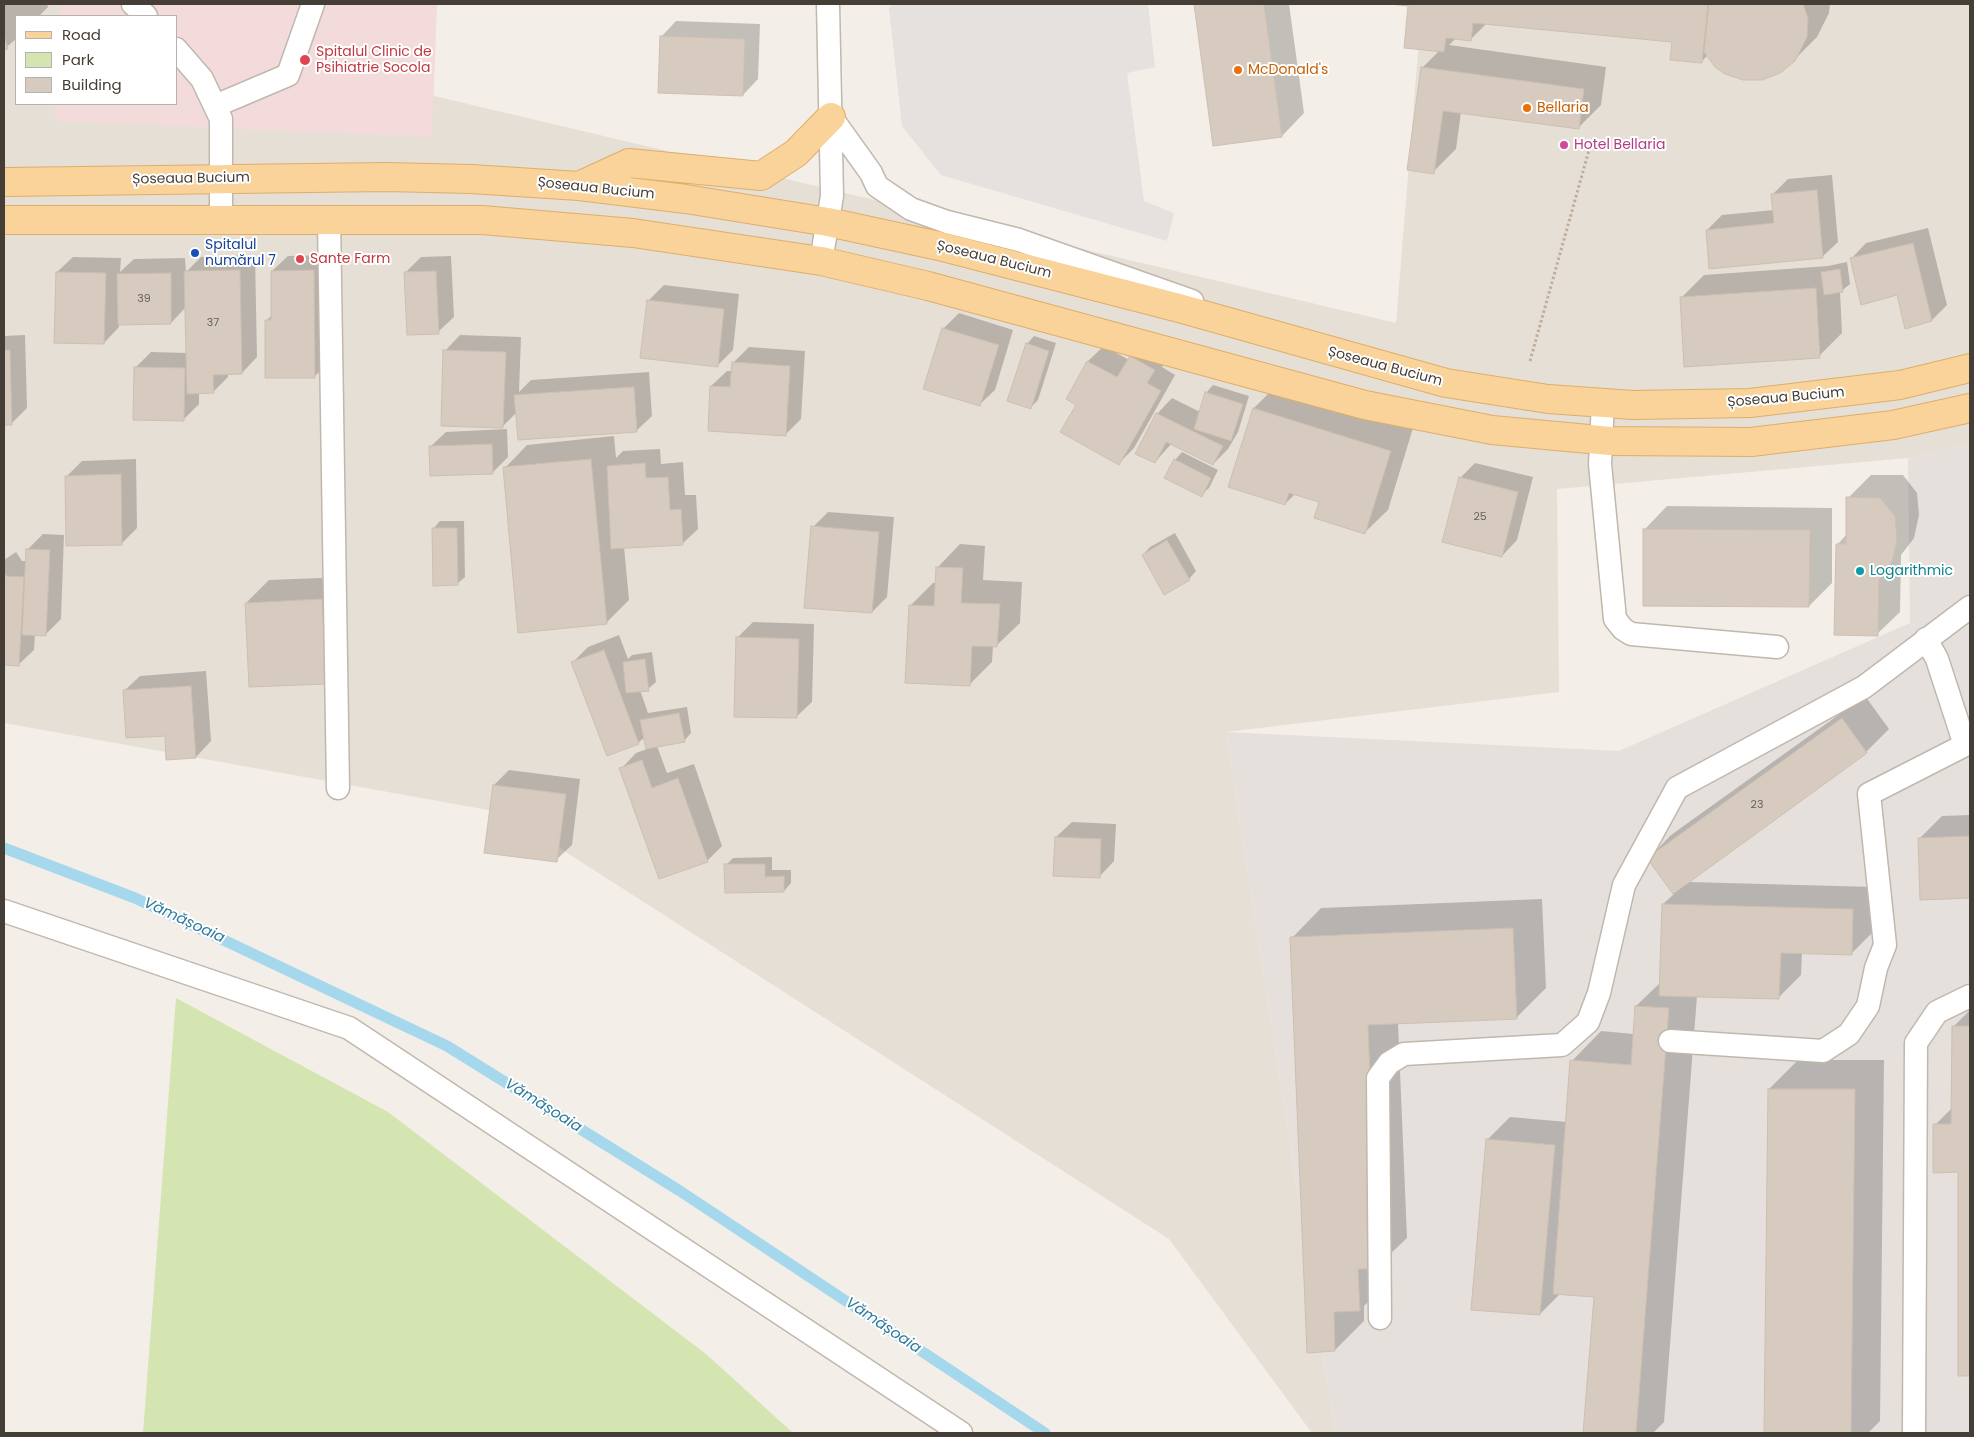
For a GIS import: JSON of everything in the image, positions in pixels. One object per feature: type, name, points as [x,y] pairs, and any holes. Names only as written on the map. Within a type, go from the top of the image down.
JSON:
[{"type":"main road","points":[[580,186],[629,163],[761,176],[796,153],[831,117]]},
{"type":"main road","name":"Șoseaua Bucium","points":[[4,182],[221,179],[471,179],[580,186],[686,199],[828,222],[939,246],[1179,308],[1446,383],[1548,399],[1603,403],[1750,403],[1793,400],[1900,385],[1970,368]]},
{"type":"main road","points":[[4,220],[482,220],[633,233],[820,261],[928,286],[1365,405],[1492,430],[1601,440],[1751,442],[1893,425],[1970,408]]},
{"type":"lane","points":[[133,4],[145,15]]},
{"type":"lane","points":[[215,106],[288,75],[313,4]]},
{"type":"lane","points":[[820,261],[832,196],[828,4]]},
{"type":"lane","points":[[178,51],[202,79],[221,119],[221,219]]},
{"type":"lane","points":[[831,117],[871,173],[878,186],[911,209],[947,222],[1029,243],[1157,288],[1302,344]]},
{"type":"lane","points":[[329,219],[338,788]]},
{"type":"lane","points":[[1603,403],[1600,464],[1615,619],[1623,629],[1631,634],[1777,646]]},
{"type":"lane","points":[[1380,1318],[1378,1078],[1388,1063],[1404,1054],[1562,1045],[1588,1022],[1599,993],[1624,884],[1677,788],[1864,687],[1970,607]]},
{"type":"lane","points":[[1670,1041],[1823,1051],[1849,1034],[1868,1006],[1876,968],[1885,945],[1869,794],[1965,745],[1937,660],[1926,639]]},
{"type":"lane","points":[[4,911],[348,1028],[961,1433]]},
{"type":"lane","points":[[1914,1433],[1916,1043],[1938,1012],[1970,996]]},
{"type":"path","points":[[1531,355],[1589,150]]},
{"type":"shaded area","points":[[4,4],[59,4],[59,15],[15,15],[15,105],[55,105],[55,121],[379,83],[1396,323],[1422,4],[1970,4],[1970,444],[1908,458],[1557,489],[1559,692],[1226,732],[1335,1433],[1312,1433],[1169,1239],[505,813],[4,723]]},
{"type":"shaded area","name":"Spitalul Clinic de Psihiatrie Socola","points":[[59,4],[437,4],[432,137],[55,121],[55,105],[178,105],[178,15],[59,15]]},
{"type":"shaded area","points":[[892,4],[1148,4],[1155,67],[1127,73],[1144,201],[1174,213],[1167,241],[941,175],[902,126],[889,8]]},
{"type":"shaded area","points":[[1970,444],[1970,1433],[1335,1433],[1226,732],[1619,751],[1910,623],[1908,458]]},
{"type":"green space","points":[[176,998],[388,1112],[706,1354],[793,1433],[143,1433]]},
{"type":"building","name":"McDonald's","points":[[1194,4],[1264,4],[1282,137],[1213,146]]},
{"type":"building","points":[[1390,4],[1708,4],[1702,63],[1670,60],[1672,42],[1473,23],[1471,41],[1446,38],[1444,52],[1404,48],[1408,6]]},
{"type":"building","points":[[1709,4],[1803,4],[1808,18],[1807,37],[1795,61],[1780,73],[1762,80],[1743,80],[1725,74],[1715,67],[1704,52]]},
{"type":"building","points":[[4,35],[8,49],[4,50]]},
{"type":"building","points":[[660,36],[745,39],[743,96],[658,93]]},
{"type":"building","points":[[1421,67],[1584,89],[1579,129],[1443,111],[1434,174],[1407,170]]},
{"type":"building","points":[[1817,190],[1823,258],[1709,269],[1706,230],[1774,223],[1771,194]]},
{"type":"building","points":[[1913,243],[1932,321],[1905,329],[1897,295],[1861,305],[1850,258]]},
{"type":"building","points":[[1840,269],[1843,292],[1824,295],[1821,272]]},
{"type":"building","points":[[240,270],[242,374],[213,375],[214,393],[187,394],[184,271]]},
{"type":"building","points":[[314,270],[315,378],[265,378],[265,320],[271,320],[271,271]]},
{"type":"building","points":[[436,271],[439,334],[407,335],[404,272]]},
{"type":"building","points":[[56,272],[106,273],[104,344],[54,343]]},
{"type":"building","points":[[171,273],[171,324],[118,325],[117,274]]},
{"type":"building","points":[[1816,288],[1820,358],[1684,367],[1680,297]]},
{"type":"building","points":[[647,300],[724,309],[718,367],[640,358]]},
{"type":"building","points":[[942,328],[999,345],[980,406],[923,389]]},
{"type":"building","points":[[1026,343],[1049,351],[1031,409],[1007,401]]},
{"type":"building","points":[[4,350],[10,350],[12,425],[4,425]]},
{"type":"building","points":[[443,350],[506,352],[503,428],[441,426]]},
{"type":"building","points":[[1130,356],[1155,370],[1147,383],[1161,391],[1119,465],[1060,432],[1076,405],[1066,399],[1087,361],[1117,377]]},
{"type":"building","points":[[732,362],[790,366],[786,436],[708,431],[710,386],[730,387]]},
{"type":"building","points":[[134,367],[185,368],[184,421],[133,420]]},
{"type":"building","points":[[634,387],[637,432],[518,440],[514,395]]},
{"type":"building","points":[[1205,392],[1243,404],[1231,441],[1194,429]]},
{"type":"building","points":[[1253,408],[1391,451],[1365,534],[1314,518],[1319,502],[1289,493],[1285,505],[1228,487]]},
{"type":"building","points":[[1156,413],[1223,446],[1213,465],[1166,442],[1155,463],[1135,454]]},
{"type":"building","points":[[492,444],[493,474],[430,476],[429,446]]},
{"type":"building","points":[[591,459],[607,624],[518,633],[503,467]]},
{"type":"building","points":[[1174,459],[1211,478],[1202,497],[1164,478]]},
{"type":"building","points":[[645,463],[646,478],[668,477],[670,510],[681,509],[683,545],[611,549],[607,466]]},
{"type":"building","points":[[121,474],[122,545],[66,546],[65,476]]},
{"type":"building","points":[[1459,477],[1518,492],[1502,557],[1442,542]]},
{"type":"building","name":"Logarithmic","points":[[1846,497],[1880,498],[1895,516],[1897,539],[1892,562],[1879,579],[1878,636],[1834,635],[1836,544],[1846,544]]},
{"type":"building","points":[[811,526],[879,532],[872,613],[804,608]]},
{"type":"building","points":[[432,528],[457,528],[458,585],[433,586]]},
{"type":"building","points":[[1643,529],[1810,530],[1809,607],[1643,606]]},
{"type":"building","points":[[1167,540],[1190,580],[1164,595],[1142,555]]},
{"type":"building","points":[[26,549],[50,550],[46,636],[22,635]]},
{"type":"building","points":[[936,567],[963,568],[961,603],[1000,604],[997,647],[972,646],[970,686],[905,683],[909,605],[934,606]]},
{"type":"building","points":[[4,572],[6,576],[24,577],[19,666],[4,665]]},
{"type":"building","points":[[322,599],[326,684],[249,687],[245,603]]},
{"type":"building","points":[[736,637],[799,639],[797,718],[734,717]]},
{"type":"building","points":[[604,650],[639,744],[607,756],[571,662]]},
{"type":"building","points":[[645,659],[649,691],[626,693],[623,662]]},
{"type":"building","points":[[191,686],[196,758],[166,760],[165,736],[126,738],[123,690]]},
{"type":"building","points":[[679,713],[685,742],[646,749],[640,720]]},
{"type":"building","points":[[1842,718],[1867,753],[1673,894],[1647,858]]},
{"type":"building","points":[[642,760],[652,788],[678,778],[708,862],[659,879],[619,768]]},
{"type":"building","points":[[493,785],[566,794],[557,862],[484,853]]},
{"type":"building","points":[[1970,836],[1970,898],[1920,900],[1918,838]]},
{"type":"building","points":[[1055,837],[1101,839],[1100,878],[1053,876]]},
{"type":"building","points":[[724,864],[765,864],[765,877],[784,876],[784,892],[725,893]]},
{"type":"building","points":[[1662,904],[1853,909],[1852,955],[1781,953],[1779,999],[1659,996]]},
{"type":"building","points":[[1513,928],[1517,1019],[1368,1025],[1378,1269],[1358,1269],[1360,1311],[1334,1312],[1335,1351],[1307,1353],[1290,937]]},
{"type":"building","points":[[1635,1006],[1669,1008],[1636,1433],[1583,1433],[1594,1297],[1553,1294],[1570,1060],[1631,1065]]},
{"type":"building","points":[[1952,1026],[1970,1026],[1970,1376],[1958,1376],[1958,1172],[1933,1173],[1933,1124],[1951,1124]]},
{"type":"building","points":[[1768,1089],[1855,1089],[1851,1433],[1764,1433]]},
{"type":"building","points":[[1486,1139],[1555,1145],[1540,1315],[1471,1310]]},
{"type":"waterway","name":"Vămășoaia","points":[[4,848],[135,898],[447,1046],[680,1191],[1045,1433]]},
{"type":"place","name":"Spitalul Clinic de Psihiatrie Socola","points":[[305,60]]},
{"type":"place","name":"McDonald's","points":[[1238,70]]},
{"type":"place","name":"Bellaria","points":[[1527,108]]},
{"type":"place","name":"Hotel Bellaria","points":[[1564,145]]},
{"type":"place","name":"Spitalul numărul 7","points":[[195,253]]},
{"type":"place","name":"Sante Farm","points":[[300,259]]},
{"type":"place","name":"Logarithmic","points":[[1860,571]]}]
